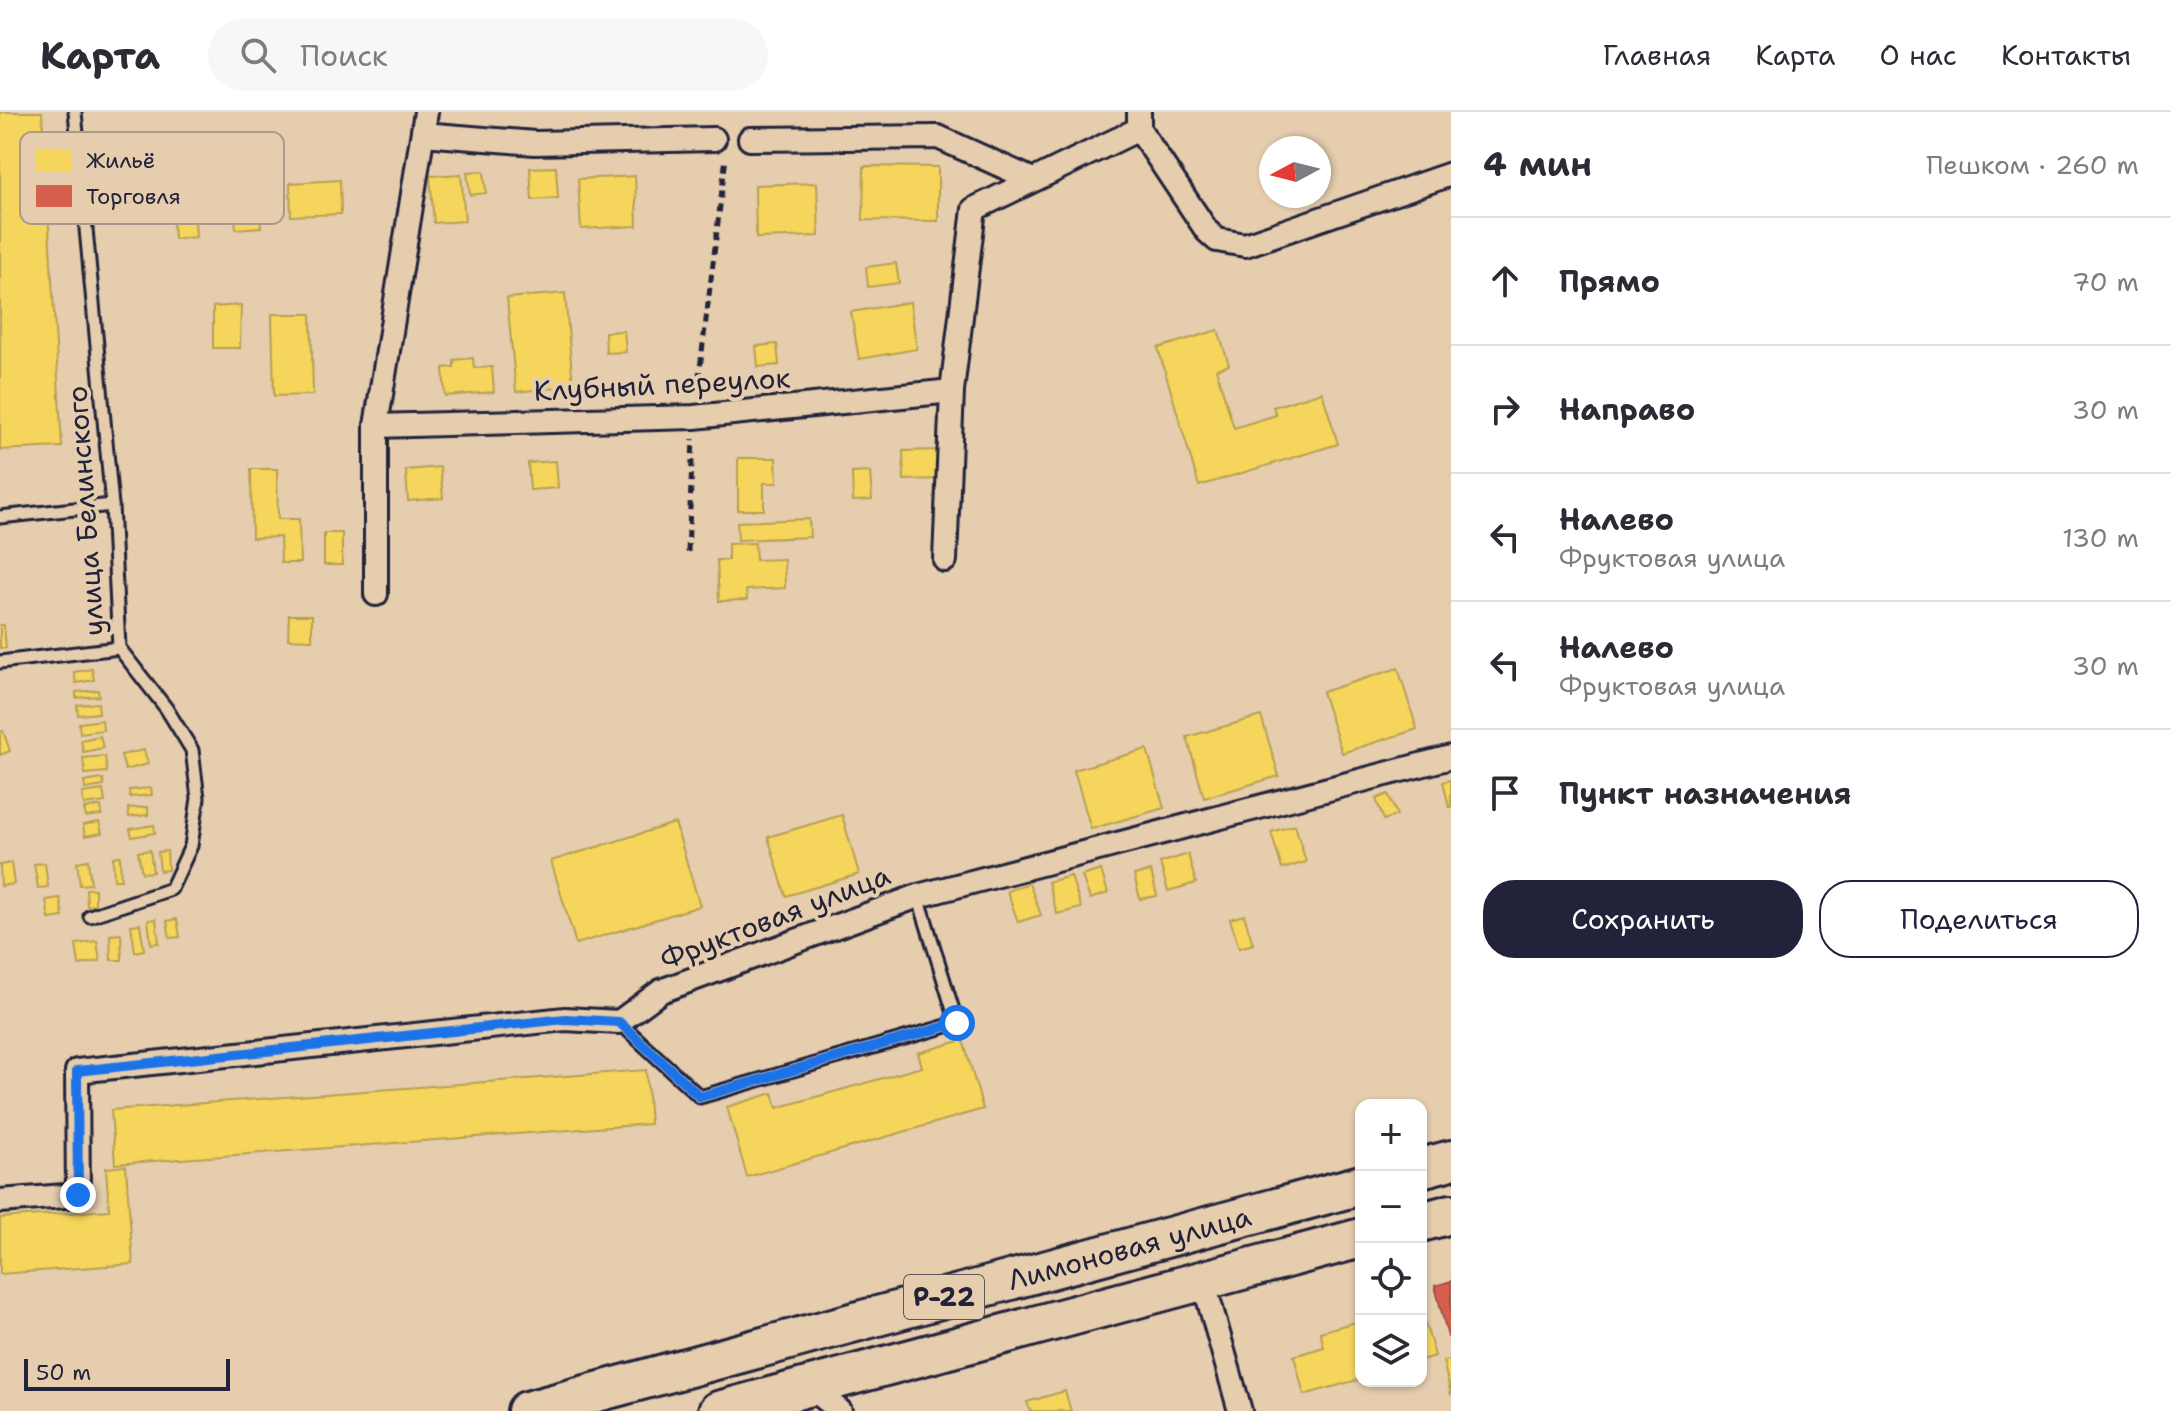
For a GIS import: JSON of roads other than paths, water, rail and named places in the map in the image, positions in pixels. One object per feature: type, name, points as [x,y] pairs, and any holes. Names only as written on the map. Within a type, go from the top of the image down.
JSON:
[{"type":"highway","points":[[1427,1166],[1451,1160]]},
{"type":"highway","name":"Лимоновая улица","points":[[527,1411],[1355,1187]]},
{"type":"highway","points":[[1427,1220],[1451,1214]]},
{"type":"highway","name":"Лимоновая улица","points":[[718,1411],[1355,1240]]},
{"type":"street","points":[[945,560],[952,391],[974,209],[1033,180],[1139,120],[1207,231],[1217,240],[1245,245],[1451,174]]},
{"type":"street","points":[[376,594],[376,426],[424,123],[535,143],[721,141]]},
{"type":"street","points":[[750,139],[938,137],[1033,180]]},
{"type":"street","name":"Клубный переулок","points":[[376,426],[694,417],[952,391]]},
{"type":"street","name":"Фруктовая улица","points":[[619,1022],[661,991],[918,896],[1451,757]]},
{"type":"street","points":[[0,1201],[78,1195],[77,1071],[565,1019],[619,1022]]},
{"type":"street","points":[[1203,1280],[1240,1411]]},
{"type":"street","points":[[809,1386],[840,1411]]},
{"type":"lane","name":"улица Белинского","points":[[75,112],[77,132]]},
{"type":"lane","name":"улица Белинского","points":[[86,224],[112,505],[119,648],[166,708],[192,750],[198,798],[191,846],[171,889],[90,916]]},
{"type":"lane","points":[[0,517],[112,505]]},
{"type":"lane","points":[[0,662],[119,648]]},
{"type":"lane","points":[[619,1022],[700,1097],[957,1023],[918,896]]}]
